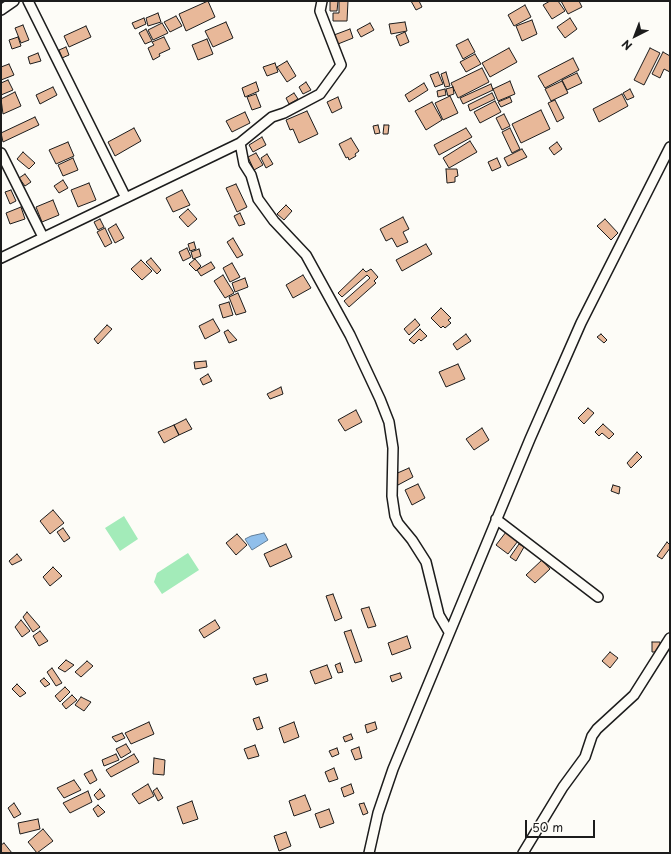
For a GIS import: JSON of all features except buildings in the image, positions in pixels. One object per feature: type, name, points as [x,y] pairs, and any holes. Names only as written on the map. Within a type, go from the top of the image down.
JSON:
[{"type":"street","points":[[1,10],[14,1]]},
{"type":"street","points":[[28,1],[126,198]]},
{"type":"street","points":[[1,258],[240,143],[272,116],[284,113],[320,94],[341,65],[320,11],[322,1]]},
{"type":"street","points":[[240,143],[244,164],[251,175],[258,199],[274,221],[306,255],[350,335],[380,398],[389,422],[393,448],[392,496],[395,516],[426,562],[439,615],[448,632]]},
{"type":"street","points":[[369,853],[378,814],[393,769],[448,632],[496,519],[581,323],[670,148]]},
{"type":"street","points":[[1,153],[43,237]]},
{"type":"street","points":[[496,519],[598,597]]},
{"type":"street","points":[[523,853],[563,787],[585,757],[597,729],[634,695],[670,638]]},
{"type":"green space","points":[[124,516],[138,539],[120,551],[105,528]]},
{"type":"green space","points":[[188,553],[199,570],[162,594],[154,582],[157,573]]},
{"type":"water","points":[[264,533],[268,540],[252,550],[245,539]]}]
